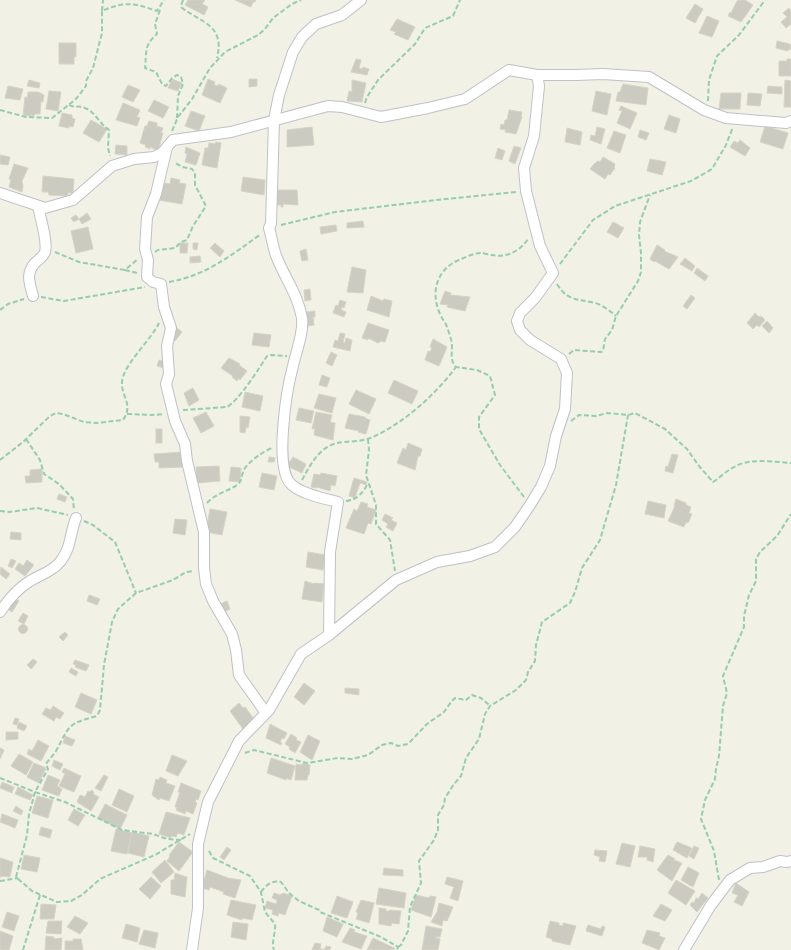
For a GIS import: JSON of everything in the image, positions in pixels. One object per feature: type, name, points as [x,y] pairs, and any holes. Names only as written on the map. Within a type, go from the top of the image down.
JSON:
[{"type":"street","points":[[329,635],[330,552],[338,502],[324,499],[290,484],[286,476],[283,460],[284,413],[299,345],[302,319],[294,291],[277,258],[269,228],[271,224],[274,120],[279,95],[293,52],[302,37],[316,24],[342,15],[361,0]]},
{"type":"street","points":[[0,193],[45,208],[73,200],[112,166],[154,157],[162,153],[173,140],[231,132],[328,106],[342,107],[381,117],[465,99],[509,70],[537,75],[603,74],[649,77],[704,110],[726,118],[791,121]]},
{"type":"street","points":[[192,950],[198,908],[198,844],[208,802],[239,741],[266,713],[301,654],[329,635],[396,580],[437,562],[470,556],[495,547],[515,527],[530,505],[541,487],[550,466],[565,409],[567,373],[561,359],[530,340],[520,330],[517,321],[520,314],[536,298],[553,273],[540,246],[526,191],[524,168],[534,136],[539,86],[537,75]]},
{"type":"street","points":[[168,145],[156,194],[147,217],[145,249],[148,260],[147,277],[153,282],[161,284],[164,306],[171,328],[167,346],[169,374],[166,384],[173,413],[185,444],[187,461],[200,512],[204,532],[206,584],[213,601],[232,634],[239,675],[266,713]]},
{"type":"street","points":[[33,296],[29,273],[33,265],[43,256],[46,247],[38,206]]},
{"type":"street","points":[[0,612],[11,597],[30,580],[46,574],[61,562],[71,542],[75,518]]},
{"type":"street","points":[[684,950],[711,905],[730,880],[750,868],[763,867],[780,861],[787,862],[791,860]]},
{"type":"path","points":[[0,110],[26,117],[52,118],[83,91],[93,68],[102,33],[103,0]]},
{"type":"path","points":[[163,0],[155,24],[156,34],[151,38],[146,49],[145,68],[156,72],[162,84],[166,86],[176,75],[181,77],[183,84],[178,96],[177,118]]},
{"type":"path","points":[[182,0],[182,8],[216,31],[218,40],[216,61]]},
{"type":"path","points":[[168,145],[177,118],[192,99],[216,61],[226,52],[258,35],[273,18],[292,4],[301,0]]},
{"type":"path","points":[[361,112],[367,97],[378,80],[415,44],[424,28],[453,16],[460,0]]},
{"type":"path","points":[[704,110],[708,105],[709,80],[717,56],[739,35],[765,0]]},
{"type":"path","points":[[102,11],[115,5],[130,3],[156,11],[160,8]]},
{"type":"path","points":[[69,105],[87,109],[96,115],[102,125],[108,130],[108,148],[112,166]]},
{"type":"path","points":[[616,316],[597,303],[568,297],[559,287],[553,273],[593,220],[615,206],[691,181],[712,169],[726,146],[736,119]]},
{"type":"path","points":[[125,270],[147,253],[175,248],[181,242],[187,240],[193,226],[206,206],[195,185],[195,173],[192,169],[182,167],[164,158]]},
{"type":"path","points":[[0,310],[8,304],[33,296],[64,301],[109,295],[185,279],[218,265],[269,228],[335,212],[526,191]]},
{"type":"path","points":[[561,359],[574,350],[601,352],[603,350],[605,339],[615,324],[616,316],[638,281],[641,263],[640,222],[650,195]]},
{"type":"path","points":[[530,505],[500,465],[479,429],[479,416],[495,395],[490,376],[477,370],[456,367],[451,359],[452,344],[447,326],[439,314],[436,298],[437,282],[444,269],[452,263],[481,253],[494,256],[510,255],[525,244],[536,229]]},
{"type":"path","points":[[46,247],[79,262],[125,270],[147,277]]},
{"type":"path","points":[[0,460],[50,416],[56,413],[84,422],[96,423],[123,420],[127,414],[128,401],[122,383],[130,364],[157,328],[164,306]]},
{"type":"path","points":[[127,414],[136,413],[145,416],[193,409],[227,408],[232,404],[266,356],[295,357]]},
{"type":"path","points":[[297,488],[314,458],[323,449],[342,442],[368,439],[386,431],[402,420],[444,383],[456,367]]},
{"type":"path","points":[[558,430],[580,415],[596,416],[607,413],[628,415],[635,413],[665,429],[687,449],[712,482],[722,477],[736,465],[766,460],[791,463]]},
{"type":"path","points":[[262,892],[268,884],[279,882],[284,884],[289,893],[299,901],[320,912],[381,937],[398,948],[401,946],[408,931],[410,907],[421,883],[419,861],[434,840],[438,830],[438,815],[444,806],[445,798],[461,776],[466,758],[476,746],[483,729],[485,714],[490,706],[516,690],[526,680],[535,660],[542,622],[570,603],[582,568],[600,540],[616,485],[628,415]]},
{"type":"path","points":[[200,512],[209,500],[240,483],[245,467],[258,455],[275,446],[283,436]]},
{"type":"path","points":[[26,439],[40,460],[44,474],[59,484],[73,499],[75,518]]},
{"type":"path","points":[[368,439],[369,450],[366,475],[376,505],[376,524],[390,540],[396,580]]},
{"type":"path","points":[[338,502],[353,500],[358,497],[368,483]]},
{"type":"path","points":[[0,511],[9,512],[37,508],[93,525],[115,542],[136,593]]},
{"type":"path","points":[[724,887],[719,879],[714,851],[701,819],[705,800],[715,779],[722,737],[723,706],[727,693],[723,676],[744,627],[744,616],[749,596],[756,581],[756,559],[760,552],[780,532],[791,514]]},
{"type":"path","points":[[201,827],[155,855],[100,879],[82,895],[71,901],[57,902],[32,891],[16,877],[27,835],[29,814],[35,792],[48,769],[46,764],[53,756],[65,732],[78,721],[97,716],[101,702],[104,665],[112,622],[118,609],[136,593],[172,580],[186,572],[204,568]]},
{"type":"path","points":[[233,753],[241,755],[254,750],[307,763],[338,758],[352,759],[368,755],[382,746],[391,743],[398,746],[408,744],[427,724],[444,712],[455,698],[466,700],[472,695],[481,698],[490,706]]},
{"type":"path","points":[[0,778],[65,802],[122,830],[181,840]]},
{"type":"path","points":[[208,850],[213,858],[250,876],[262,892],[265,912],[275,924],[272,944],[274,950]]},
{"type":"path","points":[[0,881],[18,878]]},
{"type":"path","points":[[23,950],[40,894]]},
{"type":"building","points":[[188,0],[205,0],[202,4],[208,7],[204,15],[185,5]]},
{"type":"building","points":[[235,0],[256,0],[251,7]]},
{"type":"building","points":[[739,0],[745,0],[753,5],[741,22],[728,16]]},
{"type":"building","points":[[695,4],[703,9],[695,23],[686,18]]},
{"type":"building","points":[[789,8],[791,11],[791,24],[786,28],[781,22],[787,17],[783,13]]},
{"type":"building","points":[[707,16],[719,21],[712,37],[699,33]]},
{"type":"building","points":[[397,19],[415,27],[408,40],[394,34],[396,32],[390,30]]},
{"type":"building","points":[[777,41],[790,44],[791,50],[776,48]]},
{"type":"building","points":[[59,43],[76,43],[74,64],[59,64]]},
{"type":"building","points":[[356,59],[361,60],[359,68],[369,69],[367,75],[351,72]]},
{"type":"building","points":[[787,59],[791,59],[791,76],[779,76],[779,61],[787,61]]},
{"type":"building","points":[[172,79],[182,83],[178,91],[168,88]]},
{"type":"building","points":[[208,79],[215,82],[214,85],[218,86],[219,84],[227,88],[220,103],[202,95]]},
{"type":"building","points":[[249,79],[257,79],[257,86],[249,87]]},
{"type":"building","points":[[29,80],[40,83],[39,88],[27,86]]},
{"type":"building","points":[[352,80],[366,83],[362,102],[347,101],[349,91],[352,92]]},
{"type":"building","points":[[785,80],[791,81],[791,107],[784,107]]},
{"type":"building","points":[[623,84],[648,88],[646,105],[616,101],[618,92],[620,92]]},
{"type":"building","points":[[128,85],[140,90],[133,102],[122,97]]},
{"type":"building","points":[[8,86],[23,89],[20,100],[5,98]]},
{"type":"building","points":[[768,86],[782,87],[782,94],[767,93]]},
{"type":"building","points":[[49,91],[61,92],[58,111],[46,109]]},
{"type":"building","points":[[596,91],[611,94],[607,115],[592,111]]},
{"type":"building","points":[[28,92],[38,92],[44,95],[43,102],[41,101],[40,114],[35,114],[34,116],[23,115],[25,97],[27,98]]},
{"type":"building","points":[[721,93],[741,93],[740,109],[719,109]]},
{"type":"building","points":[[748,93],[762,94],[760,106],[747,105]]},
{"type":"building","points":[[154,100],[169,107],[163,118],[148,111]]},
{"type":"building","points":[[123,103],[140,110],[137,117],[140,118],[137,126],[116,120]]},
{"type":"building","points":[[621,106],[637,113],[630,129],[617,123],[622,111],[619,110]]},
{"type":"building","points":[[509,110],[522,112],[516,134],[500,129],[501,124],[504,125],[505,120],[507,120]]},
{"type":"building","points":[[191,111],[205,116],[199,131],[185,126]]},
{"type":"building","points":[[62,113],[72,115],[72,118],[75,119],[73,127],[59,126]]},
{"type":"building","points":[[669,115],[680,119],[676,133],[664,129]]},
{"type":"building","points":[[91,120],[107,129],[99,142],[83,133]]},
{"type":"building","points":[[149,121],[157,123],[157,126],[163,128],[158,151],[145,147],[146,145],[140,143],[145,126],[147,126]]},
{"type":"building","points":[[765,126],[788,133],[783,149],[760,142]]},
{"type":"building","points":[[312,127],[314,145],[287,147],[287,130]]},
{"type":"building","points":[[597,127],[605,129],[601,144],[590,140],[591,135],[595,136]]},
{"type":"building","points":[[567,128],[582,132],[580,145],[565,142]]},
{"type":"building","points":[[640,130],[649,133],[646,140],[638,137]]},
{"type":"building","points":[[614,131],[626,135],[620,153],[607,148]]},
{"type":"building","points":[[740,140],[750,148],[745,156],[730,147],[734,141],[738,143]]},
{"type":"building","points":[[216,142],[221,143],[217,168],[202,165],[205,148],[208,148],[209,143],[215,144]]},
{"type":"building","points":[[116,145],[127,146],[127,155],[115,154]]},
{"type":"building","points":[[514,146],[521,148],[515,164],[509,161]]},
{"type":"building","points":[[186,147],[200,153],[196,165],[185,162]]},
{"type":"building","points":[[498,148],[505,151],[502,160],[495,158]]},
{"type":"building","points":[[0,155],[10,157],[8,165],[0,164]]},
{"type":"building","points":[[603,157],[615,164],[615,168],[605,179],[590,169],[598,161],[600,162]]},
{"type":"building","points":[[650,159],[666,162],[662,175],[647,171]]},
{"type":"building","points":[[14,164],[28,168],[22,181],[22,192],[9,187],[11,180],[9,179]]},
{"type":"building","points":[[43,176],[74,179],[73,193],[68,193],[67,196],[49,195],[48,192],[42,192]]},
{"type":"building","points":[[243,177],[265,180],[264,195],[241,191]]},
{"type":"building","points":[[171,178],[180,180],[179,183],[186,184],[182,204],[158,200],[160,185],[164,186],[164,183],[170,184]]},
{"type":"building","points":[[274,190],[297,190],[298,205],[283,204],[283,207],[281,207],[281,205],[274,205]]},
{"type":"building","points":[[87,213],[91,219],[82,224],[79,219]]},
{"type":"building","points":[[76,215],[79,219],[74,222],[71,218]]},
{"type":"building","points":[[363,221],[364,227],[347,228],[347,223]]},
{"type":"building","points":[[613,222],[624,228],[618,238],[607,232]]},
{"type":"building","points":[[336,225],[337,231],[321,234],[320,227]]},
{"type":"building","points":[[88,227],[93,249],[76,253],[71,231]]},
{"type":"building","points":[[180,243],[188,243],[187,253],[180,253]]},
{"type":"building","points":[[193,243],[198,243],[197,250],[193,249]]},
{"type":"building","points":[[215,243],[224,251],[220,257],[210,248]]},
{"type":"building","points":[[657,245],[664,251],[678,257],[669,269],[650,259]]},
{"type":"building","points":[[306,249],[308,260],[302,261],[300,251]]},
{"type":"building","points":[[200,256],[201,262],[190,263],[190,257]]},
{"type":"building","points":[[685,258],[695,266],[692,271],[680,264]]},
{"type":"building","points":[[352,267],[366,270],[363,293],[347,292]]},
{"type":"building","points":[[697,268],[708,276],[705,281],[694,273]]},
{"type":"building","points":[[310,289],[311,300],[305,301],[304,290]]},
{"type":"building","points":[[445,291],[451,293],[450,295],[470,297],[465,311],[440,304]]},
{"type":"building","points":[[691,295],[695,298],[687,309],[683,306]]},
{"type":"building","points":[[371,296],[383,301],[384,299],[392,301],[389,317],[367,310]]},
{"type":"building","points":[[340,300],[346,302],[341,310],[346,312],[344,317],[333,313]]},
{"type":"building","points":[[315,311],[315,317],[313,317],[314,325],[308,326],[306,312]]},
{"type":"building","points":[[755,313],[765,320],[759,327],[757,325],[753,329],[747,323]]},
{"type":"building","points":[[767,321],[773,328],[769,333],[762,326]]},
{"type":"building","points":[[368,323],[389,330],[385,342],[381,341],[378,343],[368,338],[368,340],[362,338]]},
{"type":"building","points":[[176,327],[182,332],[175,341],[169,336]]},
{"type":"building","points":[[254,333],[271,335],[269,347],[252,345]]},
{"type":"building","points":[[340,333],[345,334],[343,342],[345,343],[346,338],[352,340],[350,351],[333,347],[335,340],[338,341]]},
{"type":"building","points":[[433,339],[447,347],[439,366],[425,360],[428,351],[430,352],[432,348],[430,347]]},
{"type":"building","points":[[331,352],[337,355],[332,366],[326,363]]},
{"type":"building","points":[[229,358],[240,364],[247,371],[240,380],[239,378],[237,381],[221,368]]},
{"type":"building","points":[[159,360],[166,362],[164,368],[157,366]]},
{"type":"building","points":[[322,375],[330,378],[327,387],[319,385]]},
{"type":"building","points":[[394,380],[418,391],[412,404],[388,393]]},
{"type":"building","points":[[193,388],[199,400],[189,406],[184,393]]},
{"type":"building","points":[[356,390],[376,399],[369,414],[349,404]]},
{"type":"building","points":[[245,392],[263,396],[260,411],[242,407]]},
{"type":"building","points":[[319,394],[336,398],[332,413],[314,408]]},
{"type":"building","points":[[299,408],[314,411],[311,423],[296,420]]},
{"type":"building","points":[[206,412],[214,426],[201,433],[193,418]]},
{"type":"building","points":[[316,412],[332,415],[330,422],[335,423],[333,440],[314,435],[315,429],[312,429]]},
{"type":"building","points":[[349,414],[365,417],[370,420],[366,434],[345,428]]},
{"type":"building","points":[[240,416],[250,417],[245,433],[240,432]]},
{"type":"building","points":[[156,429],[162,429],[162,443],[156,443]]},
{"type":"building","points":[[408,443],[422,449],[420,456],[418,456],[415,470],[397,463],[403,448],[406,450]]},
{"type":"building","points":[[182,452],[183,467],[159,468],[159,462],[155,462],[154,454]]},
{"type":"building","points":[[672,454],[678,455],[673,473],[665,471]]},
{"type":"building","points":[[269,457],[275,458],[274,462],[268,462]]},
{"type":"building","points":[[293,457],[306,464],[302,473],[287,466]]},
{"type":"building","points":[[219,466],[220,481],[197,483],[196,467]]},
{"type":"building","points":[[231,467],[241,468],[240,482],[229,481]]},
{"type":"building","points":[[42,469],[42,482],[26,483],[25,476],[30,476],[30,470]]},
{"type":"building","points":[[262,473],[277,476],[274,490],[259,487]]},
{"type":"building","points":[[321,473],[337,476],[335,486],[331,485],[330,491],[311,487],[314,474],[320,475]]},
{"type":"building","points":[[354,478],[367,482],[366,485],[360,483],[355,498],[349,496]]},
{"type":"building","points":[[59,494],[67,497],[65,502],[57,499]]},
{"type":"building","points":[[676,499],[691,507],[689,513],[692,514],[684,527],[668,521]]},
{"type":"building","points":[[648,501],[666,505],[664,518],[645,514]]},
{"type":"building","points":[[361,502],[368,504],[367,507],[376,510],[371,524],[368,523],[364,534],[346,528],[354,509],[357,511]]},
{"type":"building","points":[[210,509],[227,512],[222,535],[206,532]]},
{"type":"building","points":[[385,514],[393,518],[391,520],[397,523],[393,531],[386,527],[388,524],[382,520]]},
{"type":"building","points":[[175,519],[187,520],[185,535],[173,533]]},
{"type":"building","points":[[11,532],[21,533],[21,540],[10,539]]},
{"type":"building","points":[[308,552],[325,555],[323,570],[306,567]]},
{"type":"building","points":[[11,559],[16,561],[12,568],[8,566]]},
{"type":"building","points":[[27,560],[34,565],[25,576],[15,569],[19,563],[23,566]]},
{"type":"building","points":[[1,567],[10,574],[6,579],[0,574]]},
{"type":"building","points":[[305,581],[314,584],[324,584],[322,602],[302,599]]},
{"type":"building","points":[[89,595],[100,599],[97,605],[87,601]]},
{"type":"building","points":[[14,598],[19,601],[12,612],[7,609]]},
{"type":"building","points":[[227,601],[230,609],[224,612],[220,604]]},
{"type":"building","points":[[23,613],[28,616],[24,624],[18,621]]},
{"type":"building","points":[[23,625],[27,629],[23,633],[19,629]]},
{"type":"building","points":[[65,632],[68,635],[63,641],[59,637]]},
{"type":"building","points":[[33,659],[37,662],[31,669],[27,665]]},
{"type":"building","points":[[75,660],[89,665],[86,671],[75,667],[76,665],[73,664]]},
{"type":"building","points":[[71,668],[78,672],[76,676],[69,672]]},
{"type":"building","points":[[304,683],[315,691],[304,705],[294,697]]},
{"type":"building","points":[[345,688],[359,689],[359,695],[345,693]]},
{"type":"building","points":[[81,693],[97,700],[91,714],[75,707]]},
{"type":"building","points":[[239,703],[243,708],[245,707],[254,719],[243,729],[230,711]]},
{"type":"building","points":[[53,706],[64,713],[60,719],[56,717],[54,721],[42,714],[46,708],[51,710]]},
{"type":"building","points":[[15,718],[19,719],[17,725],[13,724]]},
{"type":"building","points":[[19,722],[27,726],[24,731],[17,728]]},
{"type":"building","points":[[270,724],[287,733],[280,742],[282,743],[281,745],[266,738]]},
{"type":"building","points":[[6,732],[18,732],[18,739],[6,740]]},
{"type":"building","points":[[291,734],[297,738],[296,740],[301,742],[295,753],[285,744]]},
{"type":"building","points":[[308,735],[320,741],[312,760],[300,752]]},
{"type":"building","points":[[65,736],[75,740],[72,746],[63,743]]},
{"type":"building","points":[[38,740],[49,746],[41,761],[27,754],[29,749],[32,751]]},
{"type":"building","points":[[0,748],[4,750],[0,759]]},
{"type":"building","points":[[19,754],[33,762],[26,775],[11,766]]},
{"type":"building","points":[[172,755],[187,761],[178,776],[166,771]]},
{"type":"building","points":[[271,758],[295,766],[291,780],[267,773]]},
{"type":"building","points":[[54,760],[63,764],[60,770],[52,766]]},
{"type":"building","points":[[34,763],[46,768],[39,783],[27,777]]},
{"type":"building","points":[[303,763],[310,765],[307,780],[295,780],[296,764],[302,765]]},
{"type":"building","points":[[64,768],[81,776],[74,792],[59,786],[65,774],[62,772]]},
{"type":"building","points":[[48,775],[60,780],[57,786],[62,789],[59,796],[42,790]]},
{"type":"building","points":[[104,775],[108,777],[101,791],[95,788]]},
{"type":"building","points":[[160,777],[167,780],[166,783],[175,786],[169,801],[160,798],[159,800],[152,795],[156,779],[159,780]]},
{"type":"building","points":[[2,782],[14,787],[12,793],[0,788]]},
{"type":"building","points":[[181,783],[201,791],[198,800],[196,799],[195,802],[197,803],[193,814],[186,811],[185,814],[176,810],[177,807],[175,807]]},
{"type":"building","points":[[18,787],[33,795],[30,800],[15,794]]},
{"type":"building","points":[[119,789],[134,796],[127,812],[112,805]]},
{"type":"building","points":[[91,790],[94,792],[93,794],[99,797],[91,811],[77,802],[80,795],[85,797],[88,791],[90,792]]},
{"type":"building","points":[[37,796],[53,800],[48,818],[32,813]]},
{"type":"building","points":[[105,804],[127,815],[120,829],[98,818]]},
{"type":"building","points":[[16,806],[23,811],[21,815],[13,811]]},
{"type":"building","points":[[74,809],[85,815],[78,826],[68,820]]},
{"type":"building","points":[[166,812],[190,818],[184,835],[178,833],[176,837],[171,836],[171,838],[159,834]]},
{"type":"building","points":[[2,814],[18,820],[15,828],[0,822]]},
{"type":"building","points":[[41,827],[52,830],[50,838],[39,835]]},
{"type":"building","points":[[116,829],[132,833],[127,854],[111,851]]},
{"type":"building","points":[[132,832],[149,836],[144,857],[128,853]]},
{"type":"building","points":[[179,842],[193,852],[179,871],[167,861],[169,855]]},
{"type":"building","points":[[677,842],[692,848],[687,858],[673,850]]},
{"type":"building","points":[[622,843],[635,846],[630,867],[616,864]]},
{"type":"building","points":[[640,846],[655,849],[653,862],[647,860],[647,857],[638,857]]},
{"type":"building","points":[[694,846],[699,848],[694,859],[689,856]]},
{"type":"building","points":[[227,847],[231,850],[224,860],[220,857]]},
{"type":"building","points":[[595,850],[607,851],[605,862],[599,861],[600,857],[594,855]]},
{"type":"building","points":[[24,855],[40,858],[37,872],[21,869]]},
{"type":"building","points":[[668,855],[682,863],[672,881],[657,870]]},
{"type":"building","points":[[0,858],[13,862],[10,877],[2,876],[0,878]]},
{"type":"building","points":[[165,860],[174,872],[161,883],[152,872]]},
{"type":"building","points":[[688,867],[699,873],[693,887],[681,880]]},
{"type":"building","points":[[384,868],[403,870],[403,876],[383,875]]},
{"type":"building","points":[[207,870],[228,878],[241,880],[235,898],[210,887],[209,890],[202,888]]},
{"type":"building","points":[[175,873],[187,877],[185,897],[171,894],[171,880],[174,880]]},
{"type":"building","points":[[151,877],[161,886],[150,899],[139,889]]},
{"type":"building","points":[[447,877],[463,881],[458,901],[450,898],[454,887],[445,884]]},
{"type":"building","points":[[676,880],[695,891],[686,905],[668,893]]},
{"type":"building","points":[[736,883],[749,892],[742,906],[734,902],[738,895],[732,893]]},
{"type":"building","points":[[379,888],[406,893],[404,908],[376,904]]},
{"type":"building","points":[[274,893],[292,896],[285,915],[279,913],[278,916],[272,914],[273,910],[265,908],[267,901],[276,904],[277,900],[272,898]]},
{"type":"building","points":[[702,893],[708,898],[697,912],[690,905]]},
{"type":"building","points":[[416,895],[429,898],[430,896],[436,897],[431,917],[411,910]]},
{"type":"building","points":[[337,896],[353,902],[347,918],[331,913]]},
{"type":"building","points":[[231,900],[256,905],[252,920],[242,918],[242,920],[227,915]]},
{"type":"building","points":[[361,900],[374,903],[369,923],[356,919],[358,913],[356,912]]},
{"type":"building","points":[[439,903],[453,907],[447,921],[443,920],[442,926],[431,922],[437,912]]},
{"type":"building","points":[[41,904],[56,905],[54,919],[40,919]]},
{"type":"building","points":[[661,904],[672,910],[665,921],[653,916]]},
{"type":"building","points":[[379,908],[386,909],[386,911],[401,911],[399,924],[392,923],[391,926],[379,924]]},
{"type":"building","points":[[7,912],[19,916],[14,931],[2,927]]},
{"type":"building","points":[[75,916],[88,923],[80,934],[67,927]]},
{"type":"building","points":[[327,917],[343,924],[337,937],[323,931]]},
{"type":"building","points":[[48,921],[62,921],[61,934],[46,933]]},
{"type":"building","points":[[550,921],[563,926],[563,923],[576,926],[570,945],[552,941],[552,939],[546,937]]},
{"type":"building","points":[[233,922],[248,924],[246,940],[231,937]]},
{"type":"building","points":[[126,924],[140,928],[137,942],[122,938]]},
{"type":"building","points":[[588,925],[601,929],[602,926],[605,927],[602,936],[586,931]]},
{"type":"building","points":[[426,926],[442,929],[440,937],[436,937],[440,939],[438,950],[422,950]]},
{"type":"building","points":[[350,928],[355,930],[354,932],[367,936],[361,949],[342,942]]},
{"type":"building","points":[[144,930],[158,933],[155,948],[139,944]]},
{"type":"building","points":[[647,930],[660,933],[659,936],[665,938],[659,950],[642,943]]},
{"type":"building","points":[[0,931],[13,936],[9,950],[0,950]]},
{"type":"building","points":[[46,936],[54,937],[54,939],[62,938],[61,950],[45,950]]},
{"type":"building","points":[[373,938],[394,948],[395,950],[367,950]]},
{"type":"building","points":[[73,939],[81,939],[83,950],[65,950],[65,941],[73,941]]},
{"type":"building","points":[[315,943],[321,944],[320,948],[324,950],[312,950]]},
{"type":"building","points":[[326,946],[331,947],[330,950],[324,950]]}]
